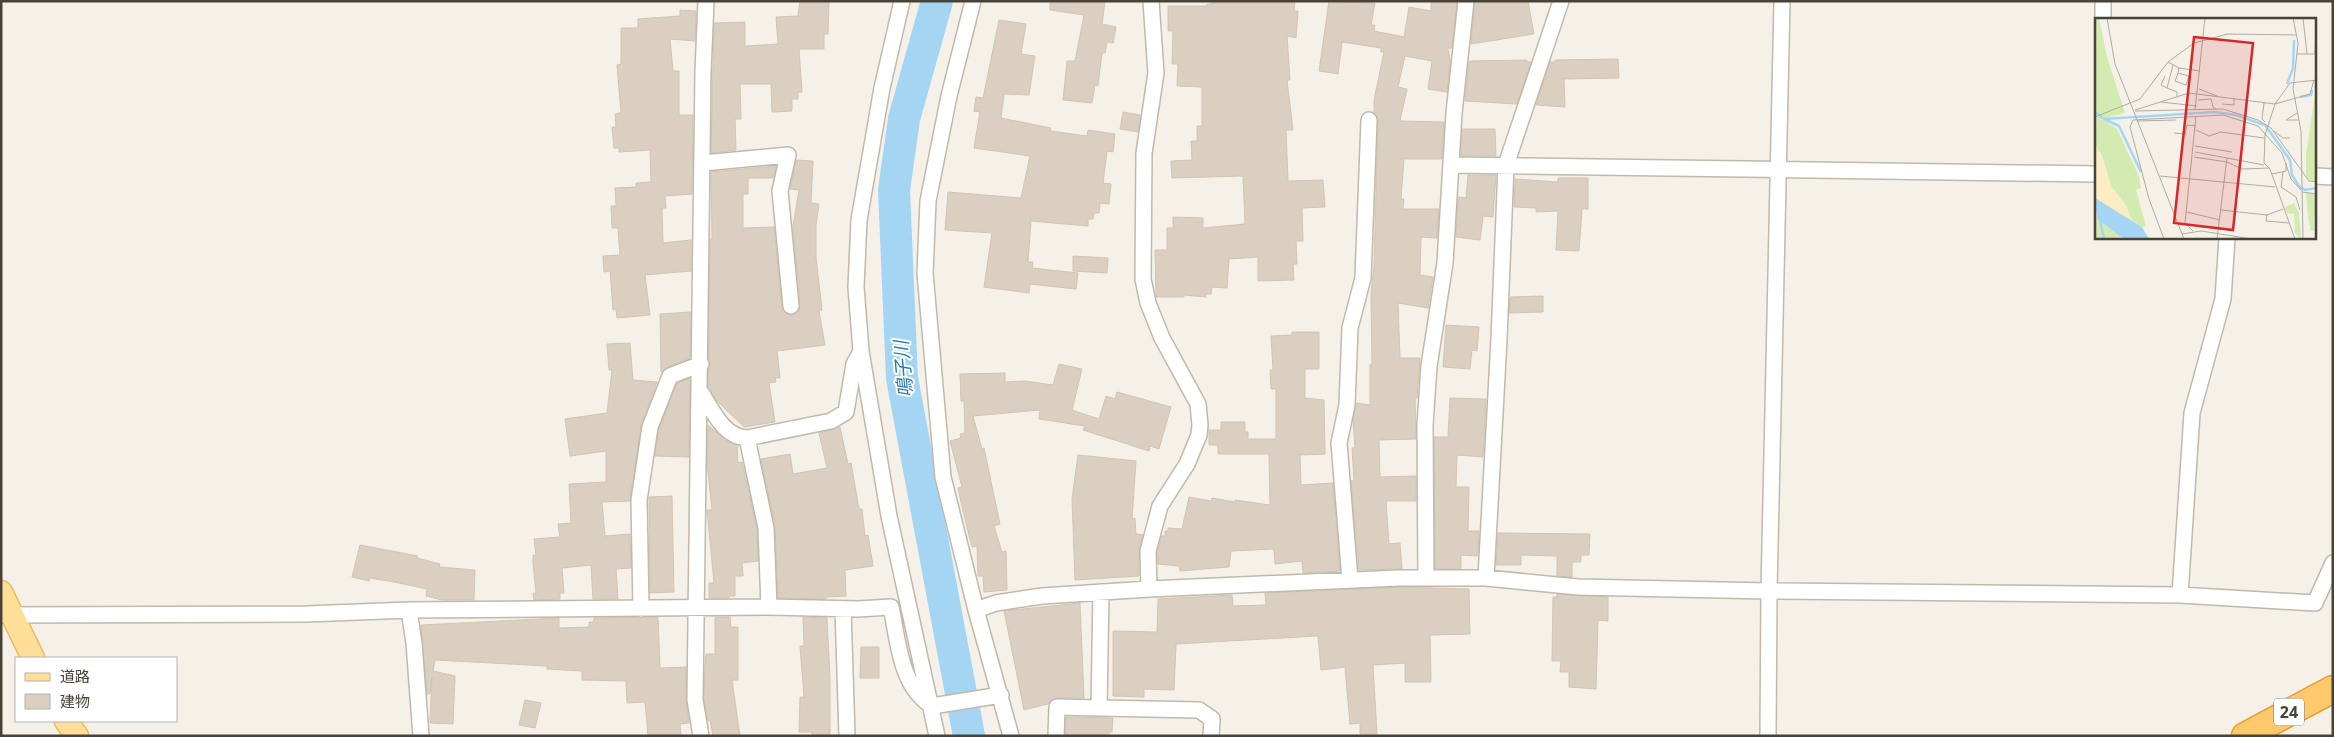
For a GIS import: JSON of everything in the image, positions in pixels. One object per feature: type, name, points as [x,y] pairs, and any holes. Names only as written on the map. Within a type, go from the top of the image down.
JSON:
[{"type":"highway","name":"24","points":[[2245,736],[2333,689]]},
{"type":"main road","points":[[1,592],[6,615],[33,657]]},
{"type":"main road","points":[[67,722],[77,736]]},
{"type":"street","points":[[701,736],[695,700],[698,609],[703,72],[706,1]]},
{"type":"street","points":[[902,1],[882,88],[859,220],[856,287],[861,350],[889,516],[936,706],[937,736]]},
{"type":"street","points":[[973,1],[949,96],[928,201],[925,273],[943,477],[998,696],[1011,736]]},
{"type":"street","points":[[1149,588],[1148,551],[1160,506],[1187,464],[1199,435],[1200,425],[1198,404],[1162,338],[1148,303],[1143,278],[1144,153],[1156,73],[1151,1]]},
{"type":"street","points":[[1426,578],[1425,425],[1429,366],[1446,263],[1451,165],[1466,1]]},
{"type":"street","points":[[1486,578],[1506,165],[1561,1]]},
{"type":"street","points":[[1768,736],[1769,591],[1782,1]]},
{"type":"street","points":[[2103,1],[2103,18]]},
{"type":"street","points":[[1350,580],[1339,443],[1348,405],[1350,328],[1363,278],[1370,120]]},
{"type":"street","points":[[703,163],[788,155],[780,191],[791,306]]},
{"type":"street","points":[[1451,165],[2095,174]]},
{"type":"street","points":[[2316,176],[2333,177]]},
{"type":"street","points":[[2180,595],[2192,413],[2223,299],[2227,239]]},
{"type":"street","points":[[700,391],[724,428],[737,438],[747,438],[832,421],[846,412],[854,364],[861,350]]},
{"type":"street","points":[[642,609],[639,500],[650,427],[670,376],[701,364]]},
{"type":"street","points":[[747,438],[766,528],[769,607]]},
{"type":"street","points":[[976,610],[996,603],[1042,596],[1149,588],[1426,578],[1486,578],[1578,587],[2180,595],[2315,603],[2333,563]]},
{"type":"street","points":[[1099,708],[1101,592]]},
{"type":"street","points":[[6,615],[306,614],[410,610],[769,607],[843,609],[891,607],[902,659],[912,687],[921,700],[936,706],[998,696]]},
{"type":"street","points":[[843,609],[846,736]]},
{"type":"street","points":[[410,610],[421,736]]},
{"type":"street","points":[[1056,736],[1057,707],[1199,710],[1212,719],[1212,736]]},
{"type":"building","points":[[800,1],[829,1],[828,34],[824,34],[824,49],[799,49],[802,92],[798,92],[798,99],[792,99],[792,111],[772,112],[771,84],[740,84],[741,119],[735,119],[736,150],[711,153],[714,23],[745,22],[745,46],[778,44],[776,17],[798,16]]},
{"type":"building","points":[[1050,1],[1105,1],[1102,24],[1116,27],[1113,43],[1107,42],[1105,53],[1102,53],[1098,86],[1095,85],[1092,103],[1063,100],[1067,61],[1075,61],[1084,15],[1050,10]]},
{"type":"building","points":[[1212,1],[1295,1],[1294,11],[1298,11],[1296,38],[1287,36],[1290,80],[1287,80],[1293,130],[1286,130],[1288,181],[1323,180],[1325,207],[1302,208],[1303,241],[1296,241],[1297,264],[1293,264],[1294,280],[1258,281],[1258,257],[1229,259],[1227,288],[1212,287],[1211,294],[1206,294],[1206,297],[1184,295],[1184,297],[1156,297],[1155,250],[1167,250],[1167,228],[1173,228],[1173,217],[1203,218],[1203,228],[1245,224],[1243,176],[1172,178],[1171,161],[1192,160],[1191,141],[1197,141],[1197,126],[1202,126],[1202,87],[1177,86],[1178,64],[1172,64],[1173,31],[1168,31],[1168,6],[1207,6],[1207,4],[1212,4]]},
{"type":"building","points":[[1329,1],[1375,3],[1371,25],[1375,25],[1374,31],[1404,37],[1409,7],[1431,11],[1431,1],[1457,1],[1452,48],[1448,48],[1450,61],[1447,92],[1428,89],[1432,61],[1405,56],[1398,87],[1407,89],[1400,121],[1444,122],[1442,159],[1404,159],[1401,199],[1404,199],[1403,209],[1439,209],[1437,238],[1421,237],[1420,275],[1433,277],[1428,308],[1398,303],[1400,358],[1420,358],[1417,398],[1415,398],[1416,439],[1379,440],[1380,477],[1416,476],[1416,501],[1386,501],[1389,544],[1400,543],[1402,569],[1359,570],[1351,481],[1354,481],[1352,448],[1355,448],[1353,420],[1356,403],[1370,405],[1370,365],[1372,364],[1371,294],[1374,266],[1378,120],[1374,112],[1374,100],[1384,52],[1381,52],[1381,48],[1342,42],[1338,74],[1319,71]]},
{"type":"building","points":[[1475,1],[1528,1],[1534,34],[1471,44]]},
{"type":"building","points":[[680,10],[696,11],[695,41],[670,39],[673,71],[679,71],[679,115],[693,115],[692,194],[665,196],[666,208],[662,208],[663,243],[691,240],[691,271],[645,275],[650,315],[617,318],[616,309],[613,310],[610,271],[604,272],[603,256],[620,255],[618,228],[612,228],[611,206],[616,206],[615,188],[636,187],[636,183],[651,182],[650,150],[619,152],[619,148],[614,148],[612,127],[616,127],[615,114],[621,113],[617,65],[621,64],[621,28],[638,28],[638,19],[680,16]]},
{"type":"building","points":[[999,20],[1026,24],[1021,54],[1035,56],[1029,95],[1004,94],[1001,118],[1051,128],[1050,131],[1087,136],[1088,130],[1115,134],[1113,152],[1107,151],[1103,183],[1111,184],[1109,204],[1100,203],[1099,213],[1094,213],[1093,219],[1088,219],[1088,226],[1031,221],[1028,262],[1033,262],[1032,268],[1078,273],[1076,289],[1030,284],[1029,293],[984,287],[992,233],[945,230],[948,192],[1021,198],[1030,156],[974,148],[980,112],[974,111],[976,97],[983,98]]},
{"type":"building","points":[[1618,59],[1619,78],[1564,79],[1565,107],[1536,105],[1550,62],[1555,62],[1555,60]]},
{"type":"building","points":[[1527,60],[1527,62],[1531,62],[1517,104],[1465,101],[1469,61]]},
{"type":"building","points":[[1123,112],[1140,115],[1138,132],[1120,129]]},
{"type":"building","points":[[1462,129],[1495,129],[1496,156],[1461,156]]},
{"type":"building","points":[[796,160],[813,161],[811,203],[819,204],[816,225],[816,257],[822,310],[819,311],[825,345],[777,351],[780,378],[775,378],[776,382],[769,383],[775,422],[744,427],[717,401],[708,387],[710,239],[712,239],[711,172],[776,166],[773,178],[748,178],[748,194],[743,194],[743,228],[774,227],[782,307],[787,314],[792,315],[799,310],[800,305],[793,226],[799,190],[790,189]]},
{"type":"building","points":[[1468,175],[1496,175],[1493,217],[1483,216],[1480,240],[1456,237],[1458,197],[1466,198]]},
{"type":"building","points":[[1558,178],[1588,178],[1588,209],[1582,209],[1579,251],[1556,250],[1558,211],[1536,212],[1536,208],[1514,207],[1515,179],[1558,182]]},
{"type":"building","points":[[1073,256],[1108,258],[1107,273],[1073,271]]},
{"type":"building","points":[[1543,296],[1543,312],[1509,313],[1510,297]]},
{"type":"building","points":[[691,312],[690,358],[667,367],[661,372],[660,314]]},
{"type":"building","points":[[1446,325],[1479,327],[1477,351],[1472,350],[1470,369],[1443,367]]},
{"type":"building","points":[[1292,332],[1319,332],[1319,369],[1305,369],[1305,398],[1324,400],[1325,454],[1300,455],[1301,485],[1333,483],[1340,571],[1303,573],[1302,561],[1275,564],[1274,549],[1231,551],[1229,567],[1180,571],[1179,566],[1158,564],[1157,552],[1162,536],[1165,536],[1165,531],[1168,531],[1168,528],[1182,529],[1189,497],[1211,501],[1212,498],[1270,505],[1269,454],[1218,454],[1218,445],[1209,445],[1209,430],[1221,430],[1221,422],[1245,422],[1245,432],[1248,432],[1248,439],[1276,439],[1276,389],[1271,389],[1270,370],[1273,370],[1271,336],[1292,335]]},
{"type":"building","points":[[630,343],[633,380],[657,382],[641,426],[630,501],[602,502],[605,536],[630,534],[631,568],[616,569],[618,599],[593,599],[591,565],[562,568],[564,593],[560,593],[560,599],[534,600],[533,593],[536,593],[533,555],[536,555],[534,539],[560,537],[558,524],[571,523],[569,484],[606,482],[606,451],[570,456],[565,419],[607,413],[612,370],[609,370],[607,344]]},
{"type":"building","points":[[1059,364],[1082,369],[1072,410],[1099,419],[1106,396],[1115,399],[1117,392],[1171,407],[1159,449],[1150,446],[1149,451],[1083,430],[1085,426],[1039,419],[1040,410],[973,416],[982,449],[984,448],[1000,524],[994,526],[1002,552],[1006,551],[1007,590],[984,592],[983,576],[978,576],[977,546],[972,547],[958,488],[962,487],[950,441],[961,438],[960,434],[965,433],[964,401],[961,401],[960,374],[1005,373],[1005,382],[1025,381],[1053,385]]},
{"type":"building","points":[[690,378],[689,457],[655,456],[659,429],[677,383]]},
{"type":"building","points":[[1450,398],[1486,399],[1483,457],[1457,455],[1456,487],[1469,487],[1468,531],[1479,531],[1478,556],[1461,555],[1461,569],[1435,569],[1434,437],[1448,437]]},
{"type":"building","points":[[708,425],[725,440],[737,446],[738,463],[742,462],[757,529],[758,561],[742,563],[743,576],[735,576],[735,596],[729,596],[729,598],[709,598],[709,583],[714,583],[707,510],[712,510],[707,463]]},
{"type":"building","points":[[840,427],[848,464],[851,463],[859,509],[862,509],[865,536],[868,535],[873,566],[845,570],[846,596],[826,597],[826,599],[778,598],[775,526],[761,459],[790,454],[793,474],[827,468],[819,433]]},
{"type":"building","points":[[1078,455],[1136,461],[1132,519],[1135,518],[1136,534],[1143,535],[1139,551],[1139,576],[1075,580],[1072,499]]},
{"type":"building","points":[[672,496],[674,592],[650,593],[649,497]]},
{"type":"building","points":[[1498,533],[1590,534],[1589,555],[1581,555],[1581,562],[1572,562],[1572,577],[1557,576],[1557,556],[1521,555],[1521,565],[1496,565]]},
{"type":"building","points":[[360,545],[418,556],[417,558],[440,564],[439,567],[475,570],[474,600],[442,600],[426,596],[427,589],[370,578],[369,581],[352,577]]},
{"type":"building","points":[[1399,587],[1469,589],[1470,634],[1430,635],[1431,682],[1405,682],[1405,663],[1373,665],[1377,734],[1360,734],[1360,723],[1350,724],[1345,667],[1321,670],[1318,636],[1176,644],[1174,690],[1144,689],[1144,697],[1113,696],[1113,631],[1157,632],[1158,599],[1232,595],[1233,606],[1266,605],[1265,593]]},
{"type":"building","points":[[1557,594],[1608,597],[1608,621],[1598,620],[1596,689],[1569,687],[1569,672],[1560,672],[1561,661],[1552,661],[1553,597],[1557,597]]},
{"type":"building","points":[[1080,603],[1084,698],[1057,698],[1048,704],[1024,710],[1004,611]]},
{"type":"building","points":[[658,617],[660,668],[686,667],[686,700],[689,723],[680,724],[681,736],[648,736],[645,702],[627,703],[626,681],[582,680],[582,671],[547,669],[547,666],[435,660],[433,671],[455,676],[453,724],[430,723],[432,677],[430,694],[427,694],[421,625],[559,618],[559,628],[589,627],[589,622],[594,622],[594,618]]},
{"type":"building","points":[[715,617],[730,617],[731,627],[738,627],[738,680],[732,680],[740,736],[713,736],[710,720],[708,721],[704,699],[705,665],[706,654],[715,654]]},
{"type":"building","points":[[803,617],[827,618],[830,736],[812,736],[812,732],[799,732],[800,697],[804,697],[800,646],[804,646]]},
{"type":"building","points":[[861,647],[879,647],[879,678],[860,678]]},
{"type":"building","points":[[525,700],[541,703],[535,728],[519,725]]},
{"type":"building","points":[[1066,717],[1113,718],[1112,732],[1109,732],[1109,736],[1065,736]]},
{"type":"waterway","name":"鳴子川","points":[[937,1],[904,119],[894,190],[902,378],[969,736]]}]
